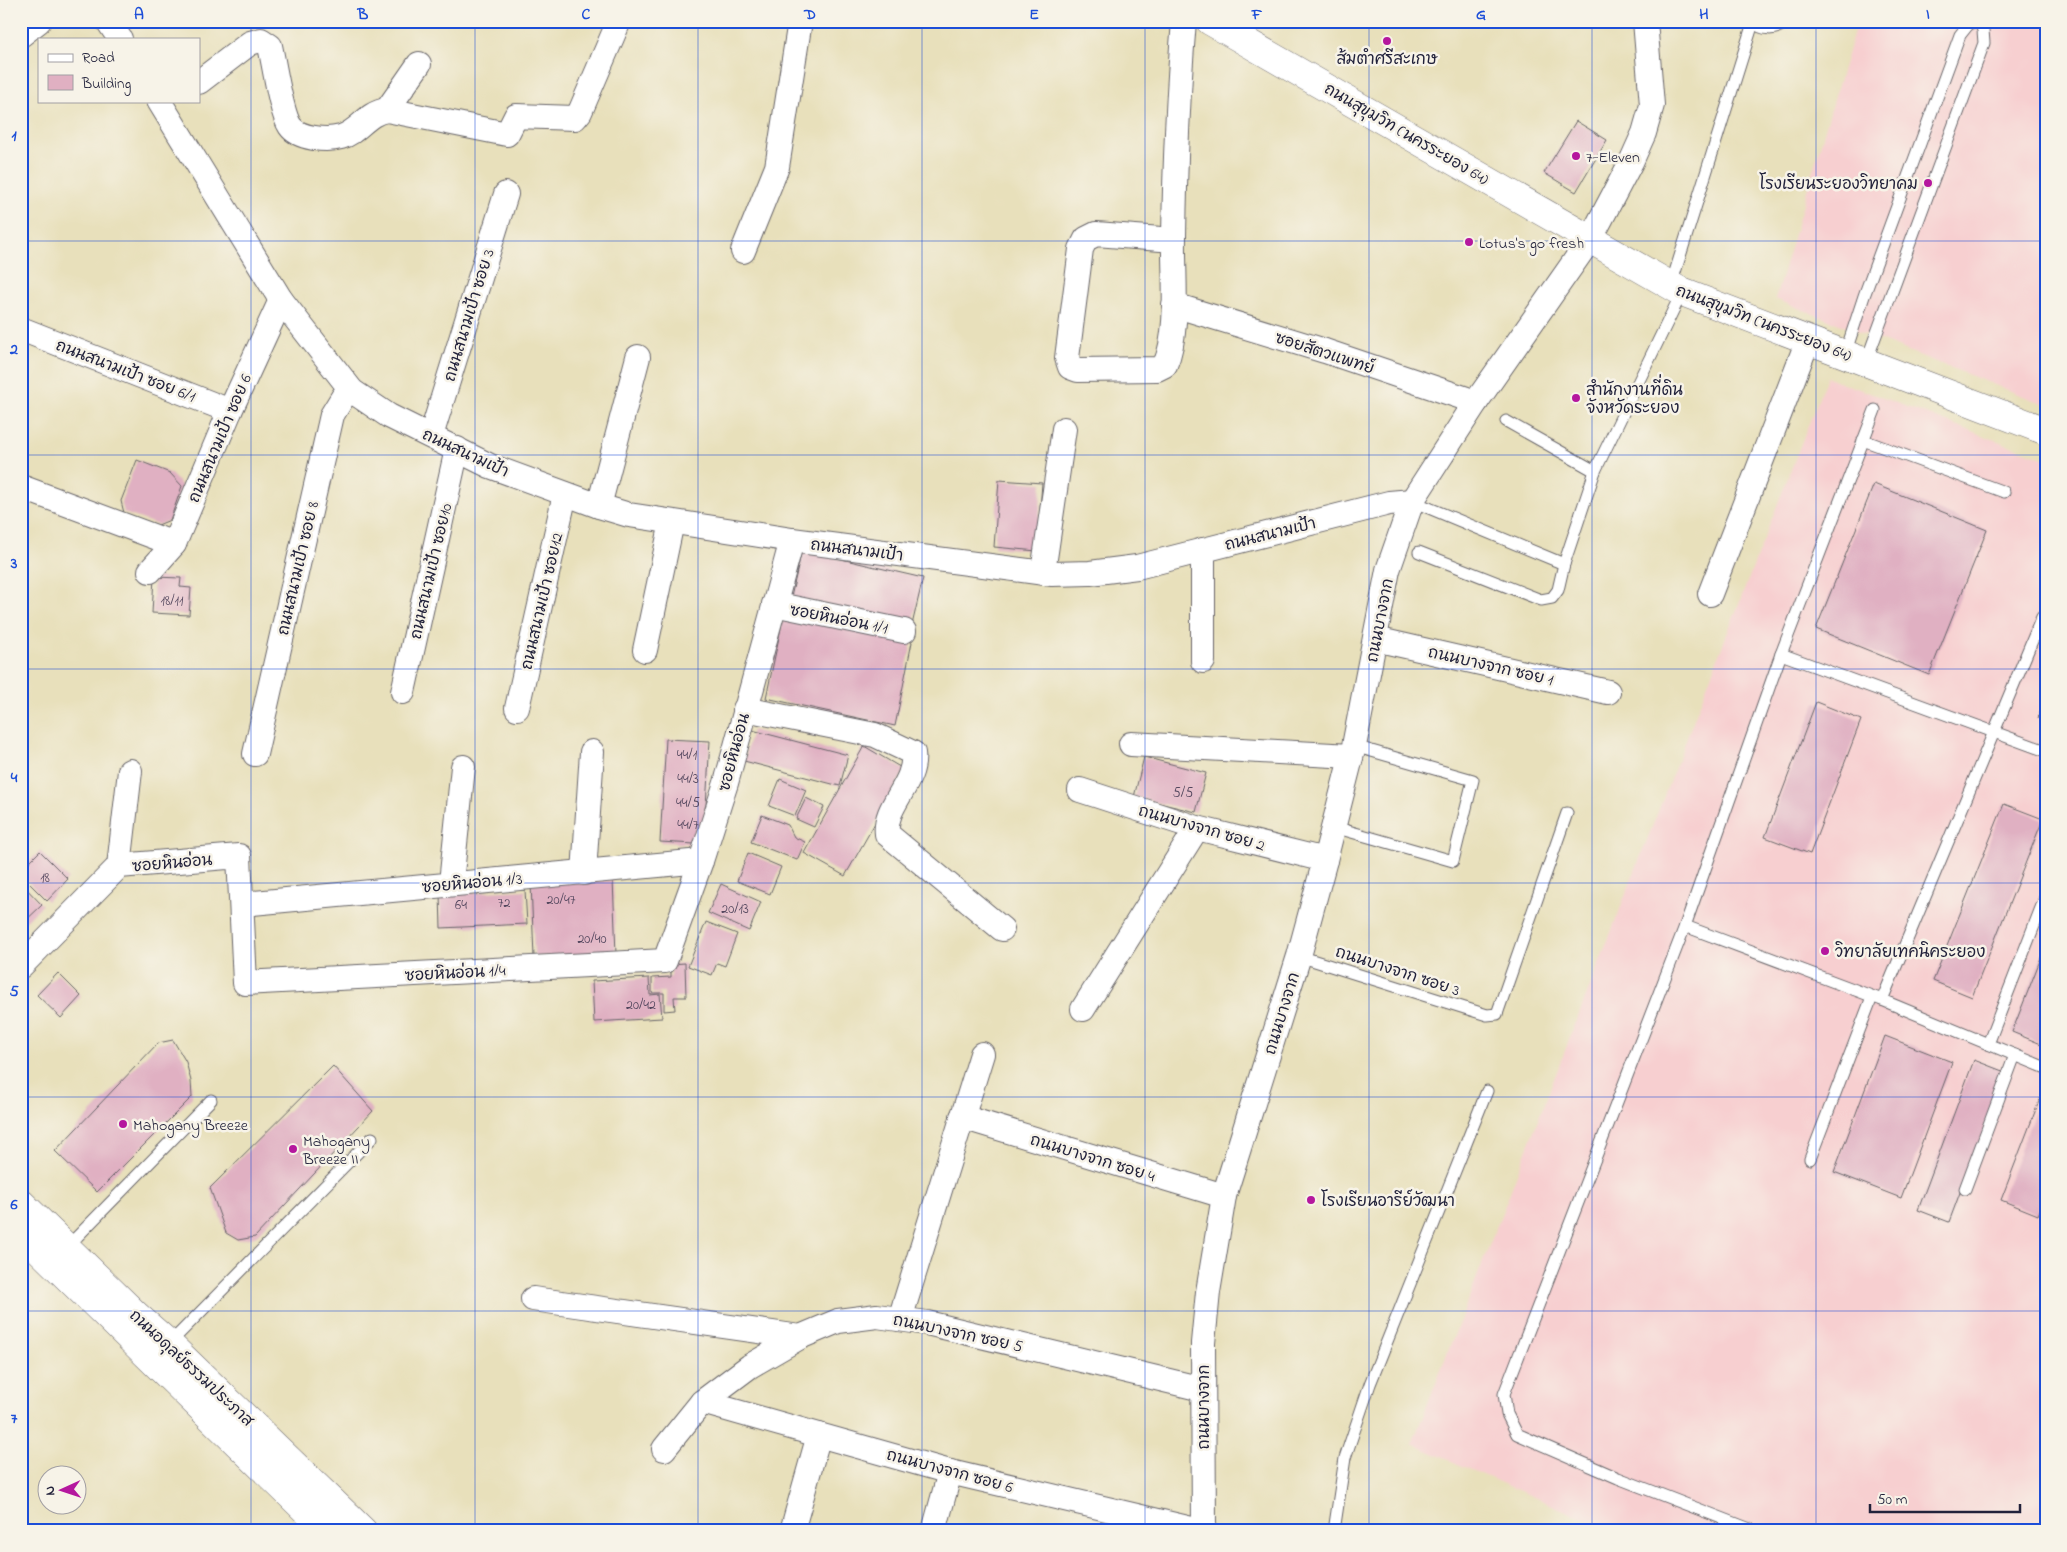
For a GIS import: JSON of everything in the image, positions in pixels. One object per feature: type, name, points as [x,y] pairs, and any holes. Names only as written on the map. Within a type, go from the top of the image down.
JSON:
[{"type":"street","points":[[21,35],[40,21]]},
{"type":"street","points":[[108,21],[119,38]]},
{"type":"street","points":[[200,81],[250,43],[260,40],[270,46],[279,89],[290,126],[299,133],[319,139],[341,137],[376,112],[387,110],[507,134],[516,116],[575,118],[619,21]]},
{"type":"street","points":[[743,251],[777,167],[800,21]]},
{"type":"street","points":[[1174,240],[1096,234],[1086,239],[1081,249],[1067,358],[1070,367],[1078,370],[1157,369],[1165,365],[1170,355],[1174,304],[1176,142],[1184,21]]},
{"type":"street","name":"ถนนสุขุมวิท (นครระยอง 64)","points":[[1210,21],[1677,288],[2046,431]]},
{"type":"street","points":[[1412,501],[1476,402],[1591,238],[1631,162],[1644,133],[1652,104],[1646,21]]},
{"type":"street","points":[[387,110],[419,64]]},
{"type":"street","name":"ถนนสนามเป้า","points":[[166,104],[281,300],[352,391],[389,416],[490,466],[599,506],[628,515],[792,540],[1043,572],[1090,573],[1137,567],[1389,503],[1412,501]]},
{"type":"street","name":"ถนนสนามเป้า ซอย 3","points":[[431,436],[506,194]]},
{"type":"street","name":"ถนนสนามเป้า ซอย 6","points":[[150,571],[174,544],[230,411],[281,300]]},
{"type":"street","name":"ซอยสัตวแพทย์","points":[[1174,304],[1325,351],[1476,402]]},
{"type":"street","name":"ถนนสนามเป้า ซอย 6/1","points":[[21,329],[230,411]]},
{"type":"street","points":[[1710,594],[1808,340]]},
{"type":"street","points":[[599,506],[638,357]]},
{"type":"street","name":"ถนนสนามเป้า ซอย 8","points":[[255,754],[332,414],[343,397],[352,391]]},
{"type":"street","points":[[1043,572],[1064,429]]},
{"type":"street","name":"ถนนสนามเป้า ซอย10","points":[[402,692],[456,449]]},
{"type":"street","points":[[21,487],[174,544]]},
{"type":"street","name":"ถนนสนามเป้า ซอย12","points":[[517,708],[565,494]]},
{"type":"street","name":"ถนนบางจาก","points":[[1202,1531],[1203,1343],[1208,1292],[1224,1196],[1299,956],[1334,827],[1352,751],[1388,570],[1412,501]]},
{"type":"street","points":[[645,650],[672,522]]},
{"type":"street","name":"ซอยหินอ่อน","points":[[665,960],[702,861],[726,783],[792,540]]},
{"type":"street","points":[[1202,550],[1203,661]]},
{"type":"street","name":"ซอยหินอ่อน 1/1","points":[[774,604],[904,631]]},
{"type":"street","name":"ถนนบางจาก ซอย 1","points":[[1375,639],[1608,692]]},
{"type":"street","points":[[745,709],[875,735],[913,753],[914,766],[886,823],[887,834],[1002,929]]},
{"type":"street","points":[[1131,744],[1352,751]]},
{"type":"street","points":[[584,873],[592,752]]},
{"type":"street","points":[[451,883],[463,767]]},
{"type":"street","points":[[119,866],[130,771]]},
{"type":"street","name":"ถนนบางจาก ซอย 2","points":[[1080,790],[1197,828],[1325,860]]},
{"type":"street","points":[[1082,1009],[1197,828]]},
{"type":"street","name":"ซอยหินอ่อน","points":[[21,966],[119,866],[239,856],[245,983]]},
{"type":"street","name":"ซอยหินอ่อน 1/3","points":[[242,904],[702,861]]},
{"type":"street","name":"ซอยหินอ่อน 1/4","points":[[245,983],[665,960]]},
{"type":"street","points":[[900,1319],[982,1054]]},
{"type":"street","name":"ถนนบางจาก ซอย 4","points":[[962,1117],[1224,1196]]},
{"type":"street","name":"ถนนอดุลย์ธรรมประภาส","points":[[21,1203],[363,1531]]},
{"type":"street","name":"ถนนอดุลย์ธรรมประภาส","points":[[21,1232],[327,1531]]},
{"type":"street","points":[[533,1300],[800,1337]]},
{"type":"street","name":"ถนนบางจาก ซอย 5","points":[[664,1449],[702,1402],[750,1366],[800,1337],[838,1321],[877,1316],[927,1323],[1202,1389]]},
{"type":"street","name":"ถนนบางจาก ซอย 6","points":[[702,1402],[950,1472],[1202,1531]]},
{"type":"street","points":[[792,1531],[819,1435]]},
{"type":"street","points":[[934,1531],[950,1472]]},
{"type":"lane","points":[[1419,552],[1541,600],[1552,598],[1558,590],[1564,564],[1595,471],[1677,288],[1752,22],[1768,29],[1776,28],[1786,21]]},
{"type":"lane","points":[[1856,358],[1864,296],[1960,35],[1975,21]]},
{"type":"lane","points":[[1856,358],[1984,43],[1983,30],[1979,21]]},
{"type":"lane","points":[[1755,1531],[1618,1478],[1517,1434],[1507,1414],[1504,1394],[1684,926],[1781,654],[1874,410]]},
{"type":"lane","points":[[1506,421],[1595,471]]},
{"type":"lane","points":[[1863,440],[2004,492]]},
{"type":"lane","points":[[1412,501],[1564,564]]},
{"type":"lane","points":[[1810,1159],[2042,617]]},
{"type":"lane","points":[[1781,654],[2046,751]]},
{"type":"lane","points":[[1334,827],[1454,861],[1473,780],[1352,751]]},
{"type":"lane","name":"ถนนบางจาก ซอย 3","points":[[1299,956],[1488,1016],[1497,1014],[1567,813]]},
{"type":"lane","points":[[1988,1044],[2046,895]]},
{"type":"lane","points":[[1684,926],[1877,999],[2046,1068]]},
{"type":"lane","points":[[1966,1188],[2014,1055]]},
{"type":"lane","points":[[1334,1531],[1345,1458],[1370,1384],[1487,1091]]},
{"type":"lane","points":[[67,1247],[211,1100]]},
{"type":"lane","points":[[169,1344],[372,1138]]},
{"type":"shaded area","name":"โรงเรียนระยองวิทยาคม","points":[[1857,21],[2046,21],[2046,405],[1775,299]]},
{"type":"shaded area","name":"วิทยาลัยเทคนิคระยอง","points":[[1827,377],[2046,459],[2046,1531],[1612,1531],[1412,1444]]},
{"type":"building","name":"7-Eleven","points":[[1576,121],[1607,140],[1576,192],[1544,173]]},
{"type":"building","points":[[137,460],[170,473],[182,486],[170,520],[158,525],[124,513],[121,501]]},
{"type":"building","points":[[999,480],[1042,483],[1037,551],[994,547]]},
{"type":"building","points":[[1874,484],[1987,530],[1929,675],[1816,629]]},
{"type":"building","points":[[802,550],[923,578],[912,625],[791,597]]},
{"type":"building","points":[[154,577],[181,578],[180,587],[191,588],[189,615],[152,613]]},
{"type":"building","points":[[784,614],[912,642],[895,726],[766,698]]},
{"type":"building","points":[[2046,697],[2046,721],[2038,718]]},
{"type":"building","points":[[1816,702],[1861,720],[1810,854],[1765,837]]},
{"type":"building","points":[[752,730],[848,755],[840,786],[744,761]]},
{"type":"building","points":[[666,739],[710,741],[704,838],[695,844],[660,842]]},
{"type":"building","points":[[864,746],[905,770],[845,876],[804,853]]},
{"type":"building","points":[[1144,757],[1206,773],[1196,812],[1134,797]]},
{"type":"building","points":[[780,779],[806,790],[795,816],[769,806]]},
{"type":"building","points":[[806,798],[824,807],[814,827],[796,819]]},
{"type":"building","points":[[2004,804],[2043,819],[1972,997],[1933,981]]},
{"type":"building","points":[[762,815],[788,825],[794,837],[805,842],[797,860],[751,842]]},
{"type":"building","points":[[40,851],[68,879],[47,901],[21,875],[21,870]]},
{"type":"building","points":[[748,853],[781,867],[770,894],[737,881]]},
{"type":"building","points":[[613,880],[616,954],[534,957],[531,883]]},
{"type":"building","points":[[21,883],[42,905],[21,925]]},
{"type":"building","points":[[721,884],[761,902],[749,931],[708,913]]},
{"type":"building","points":[[525,890],[527,924],[441,928],[440,894]]},
{"type":"building","points":[[706,922],[737,934],[725,966],[717,963],[712,975],[688,966]]},
{"type":"building","points":[[2046,945],[2046,1046],[2012,1032]]},
{"type":"building","points":[[685,963],[686,997],[674,997],[675,1010],[664,1011],[664,993],[652,993],[652,978],[671,977],[671,964]]},
{"type":"building","points":[[58,973],[81,996],[61,1018],[37,995]]},
{"type":"building","points":[[649,978],[650,995],[660,994],[662,1018],[594,1022],[592,981]]},
{"type":"building","points":[[1885,1036],[1952,1062],[1901,1198],[1834,1172]]},
{"type":"building","name":"Mahogany Breeze","points":[[173,1040],[186,1062],[191,1081],[192,1097],[97,1192],[55,1151],[158,1043]]},
{"type":"building","points":[[1974,1060],[2005,1072],[1949,1222],[1918,1210]]},
{"type":"building","name":"Mahogany Breeze II","points":[[333,1066],[373,1111],[255,1237],[238,1240],[226,1233],[210,1188]]},
{"type":"building","points":[[2043,1091],[2046,1092],[2046,1196],[2038,1215],[2001,1200]]},
{"type":"place","name":"ส้มตำศรีสะเกษ","points":[[1387,41]]},
{"type":"place","name":"7-Eleven","points":[[1576,156]]},
{"type":"place","name":"โรงเรียนระยองวิทยาคม","points":[[1928,183]]},
{"type":"place","name":"Lotus's go fresh","points":[[1469,242]]},
{"type":"place","name":"สำนักงานที่ดิน จังหวัดระยอง","points":[[1576,398]]},
{"type":"place","name":"วิทยาลัยเทคนิคระยอง","points":[[1825,951]]},
{"type":"place","name":"Mahogany Breeze","points":[[123,1124]]},
{"type":"place","name":"Mahogany Breeze II","points":[[293,1149]]},
{"type":"place","name":"โรงเรียนอารีย์วัฒนา","points":[[1311,1200]]}]
